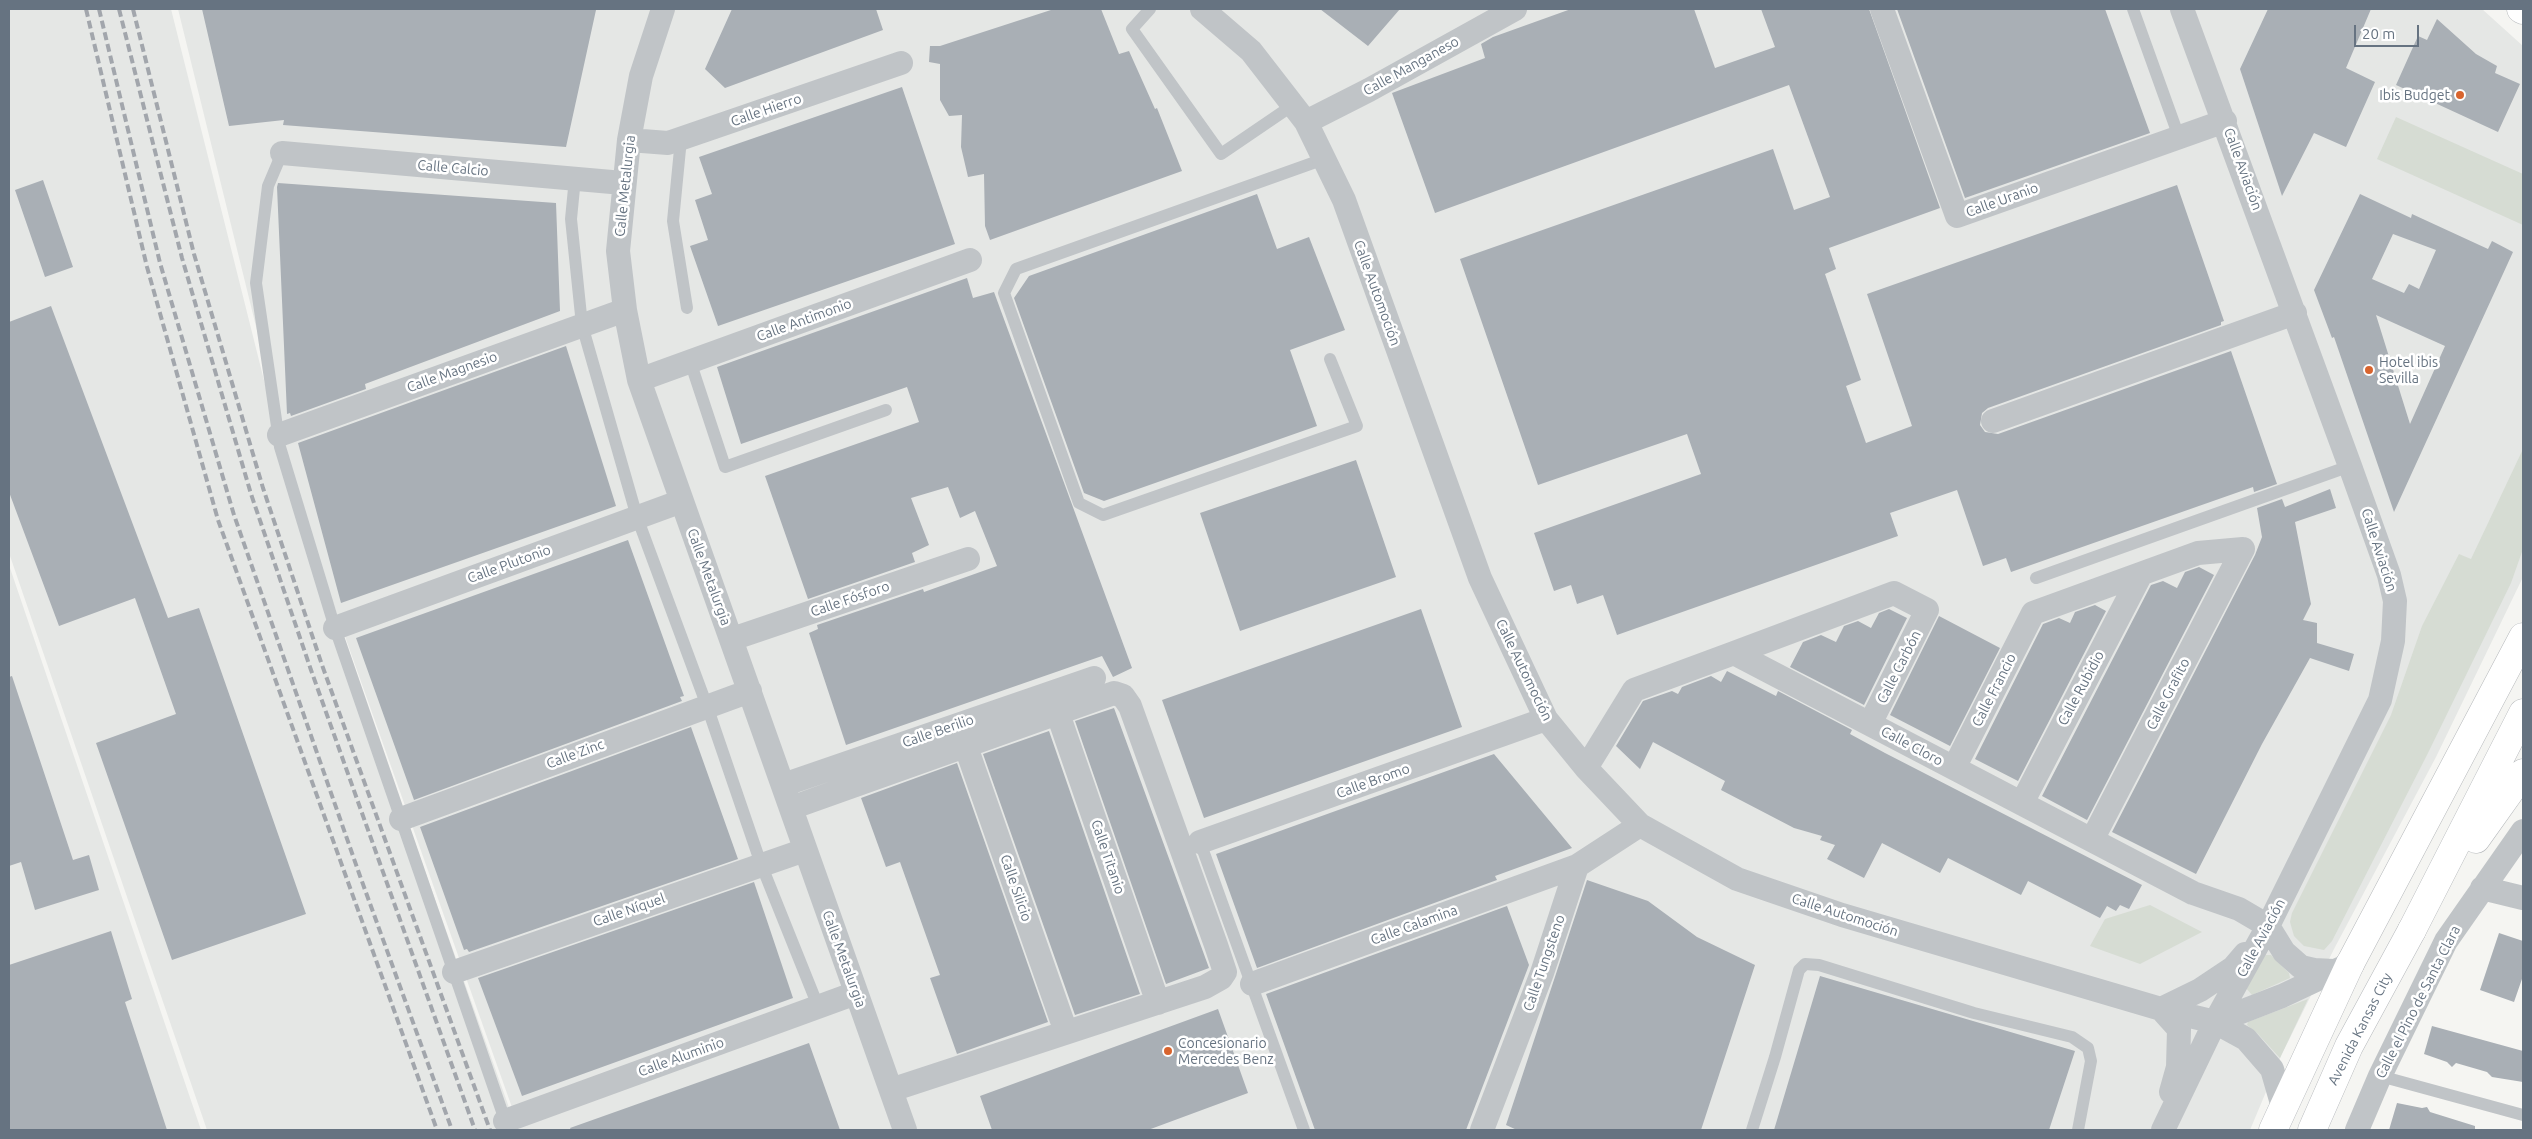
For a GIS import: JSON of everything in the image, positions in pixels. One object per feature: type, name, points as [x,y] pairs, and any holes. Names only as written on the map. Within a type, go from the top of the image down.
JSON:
[{"type":"main road","points":[[2278,1119],[2342,968],[2523,636]]},
{"type":"main road","points":[[2412,930],[2523,713]]},
{"type":"main road","points":[[2412,930],[2523,773]]},
{"type":"main road","name":"Avenida Kansas City","points":[[2312,1130],[2349,1046],[2412,930]]},
{"type":"street","name":"Calle Metalurgia","points":[[663,9],[641,76],[628,140],[618,252],[625,310],[639,380],[905,1130]]},
{"type":"street","name":"Calle Automoción","points":[[1202,9],[1251,51],[1299,113],[1324,159],[1344,200],[1480,578],[1546,719],[1586,768],[1640,825],[1737,879],[1842,915],[2161,1009],[2215,1022],[2246,1039],[2272,1069],[2278,1119]]},
{"type":"street","name":"Calle Manganeso","points":[[1299,113],[1369,90],[1515,9]]},
{"type":"street","name":"Calle Uranio","points":[[1882,9],[1957,216],[2225,121]]},
{"type":"street","name":"Calle Aviación","points":[[2161,1130],[2215,1022],[2268,926],[2380,700],[2393,641],[2395,600],[2389,575],[2295,313],[2182,9]]},
{"type":"street","name":"Calle Hierro","points":[[628,140],[668,143],[901,64]]},
{"type":"street","name":"Calle Calcio","points":[[282,153],[623,183]]},
{"type":"street","name":"Calle Antimonio","points":[[639,380],[970,260]]},
{"type":"street","name":"Calle Magnesio","points":[[279,435],[625,310]]},
{"type":"street","points":[[1993,421],[2295,313]]},
{"type":"street","name":"Calle Plutonio","points":[[335,628],[682,501]]},
{"type":"street","name":"Calle Grafito","points":[[2092,840],[2243,549],[2198,553],[2141,574]]},
{"type":"street","name":"Calle Fósforo","points":[[732,639],[968,559]]},
{"type":"street","name":"Calle Francio","points":[[1954,768],[2033,613],[2141,574]]},
{"type":"street","name":"Calle Rubidio","points":[[2022,803],[2141,574]]},
{"type":"street","name":"Calle Carbón","points":[[1734,653],[1894,593],[1927,610],[1870,724]]},
{"type":"street","points":[[1586,768],[1634,690],[1734,653]]},
{"type":"street","name":"Calle Cloro","points":[[1734,653],[2193,893],[2238,909],[2268,926]]},
{"type":"street","name":"Calle Berilio","points":[[783,785],[1094,678]]},
{"type":"street","name":"Calle Zinc","points":[[401,819],[750,691]]},
{"type":"street","points":[[791,808],[1057,711],[1114,693],[1123,696],[1127,701],[1216,945],[1224,972],[1221,978],[1205,987],[891,1090]]},
{"type":"street","name":"Calle Titanio","points":[[1057,711],[1158,1002]]},
{"type":"street","name":"Calle Bromo","points":[[1200,842],[1546,719]]},
{"type":"street","name":"Calle Silicio","points":[[965,744],[1066,1032]]},
{"type":"street","points":[[1577,866],[1640,825]]},
{"type":"street","name":"Calle el Pino de Santa Clara","points":[[2357,1130],[2380,1076],[2446,941],[2523,831]]},
{"type":"street","name":"Calle Níquel","points":[[454,972],[805,850]]},
{"type":"street","name":"Calle Calamina","points":[[1252,984],[1577,866]]},
{"type":"street","name":"Calle Tungsteno","points":[[1484,1130],[1542,973],[1577,866]]},
{"type":"street","points":[[2482,888],[2523,898]]},
{"type":"street","points":[[2161,1130],[2178,1067],[2179,1029],[2161,1009],[2200,990],[2233,968],[2268,926],[2284,952],[2301,967],[2314,970],[2342,968]]},
{"type":"street","points":[[2215,1022],[2282,996],[2342,968]]},
{"type":"street","name":"Calle Aluminio","points":[[507,1126],[856,992]]},
{"type":"lane","points":[[1150,9],[1132,29],[1221,154],[1299,113]]},
{"type":"lane","points":[[2133,9],[2179,137]]},
{"type":"lane","points":[[681,139],[673,221],[688,308]]},
{"type":"lane","points":[[282,153],[268,186],[256,283],[280,447],[335,628],[507,1126]]},
{"type":"lane","points":[[1324,159],[1016,270],[1004,294],[1079,503],[1103,515],[1357,426],[1330,359]]},
{"type":"lane","points":[[575,178],[571,219],[582,325],[636,517],[707,706],[761,864],[818,1006]]},
{"type":"lane","points":[[690,361],[725,467],[886,410]]},
{"type":"lane","points":[[2036,578],[2350,466]]},
{"type":"lane","points":[[1200,842],[1304,1130]]},
{"type":"lane","points":[[1752,1130],[1799,970],[1806,964],[1819,965],[1974,1013],[2072,1037],[2088,1048],[2091,1061],[2078,1130]]},
{"type":"lane","points":[[2380,1076],[2523,1115]]},
{"type":"shaded area","points":[[9,9],[171,9],[296,508],[517,1130],[207,1130],[9,553]]},
{"type":"shaded area","points":[[178,9],[2482,9],[2523,46],[2523,577],[2436,757],[2334,949],[2281,1056],[2250,1130],[520,1130],[303,518]]},
{"type":"shaded area","points":[[2396,117],[2523,174],[2523,225],[2377,159]]},
{"type":"shaded area","points":[[2523,449],[2523,549],[2511,583],[2427,755],[2332,941],[2324,950],[2304,946],[2294,936],[2290,922],[2292,913],[2391,715],[2422,626],[2459,554],[2471,559]]},
{"type":"shaded area","points":[[9,565],[201,1130],[9,1130]]},
{"type":"shaded area","points":[[2150,905],[2202,932],[2140,964],[2090,946],[2105,919]]},
{"type":"shaded area","points":[[2271,955],[2289,973],[2290,978],[2252,995],[2246,988],[2262,957]]},
{"type":"shaded area","points":[[2308,999],[2280,1058],[2247,1025],[2248,1022]]},
{"type":"building","points":[[202,9],[596,10],[566,147],[283,125],[284,120],[229,126]]},
{"type":"building","points":[[732,9],[876,9],[883,30],[725,88],[705,69]]},
{"type":"building","points":[[1054,9],[1101,9],[1119,54],[1129,51],[1155,109],[1157,108],[1182,171],[990,240],[985,226],[984,174],[968,177],[961,147],[962,115],[949,116],[940,100],[940,64],[929,62],[930,46],[940,46]]},
{"type":"building","points":[[1320,9],[1400,9],[1368,46]]},
{"type":"building","points":[[1571,9],[1694,9],[1715,68],[1775,47],[1761,9],[1869,9],[1940,208],[1829,248],[1836,269],[1825,274],[1861,380],[1846,386],[1866,443],[1912,426],[1867,294],[2177,185],[2224,321],[2221,322],[2221,325],[1988,408],[1982,413],[1980,425],[1985,432],[1998,434],[2231,351],[2277,484],[2254,492],[2253,487],[2011,572],[2006,558],[1983,566],[1957,490],[1890,513],[1898,536],[1617,635],[1603,595],[1577,604],[1571,585],[1554,591],[1534,533],[1701,474],[1687,434],[1538,485],[1460,259],[1773,149],[1794,210],[1830,197],[1789,85],[1435,213],[1392,93],[1485,58],[1481,44],[1493,37]]},
{"type":"building","points":[[1897,9],[2105,9],[2150,133],[1965,198]]},
{"type":"building","points":[[2268,9],[2371,9],[2346,68],[2375,82],[2346,147],[2314,133],[2282,196],[2240,69]]},
{"type":"building","points":[[2437,19],[2476,54],[2497,66],[2495,73],[2520,84],[2498,132],[2396,85],[2418,36],[2427,40]]},
{"type":"building","points":[[902,87],[955,244],[718,326],[690,246],[708,240],[695,200],[712,194],[699,157]]},
{"type":"building","points":[[43,180],[73,267],[45,277],[15,190]]},
{"type":"building","points":[[278,183],[556,203],[560,311],[365,384],[366,389],[291,416],[290,413],[287,414]]},
{"type":"building","points":[[1257,194],[1277,249],[1309,237],[1345,330],[1290,350],[1317,426],[1104,501],[1084,493],[1014,298],[1029,276]]},
{"type":"building","name":"Hotel ibis Sevilla","points":[[2360,194],[2411,218],[2412,214],[2488,249],[2492,241],[2513,252],[2394,512],[2334,337],[2332,338],[2314,290]],"holes":[[[2393,234],[2436,250],[2419,289],[2409,284],[2404,293],[2372,279]],[[2376,315],[2445,346],[2410,424]]]},
{"type":"building","points":[[967,278],[973,298],[994,292],[1132,668],[1113,677],[1102,656],[846,745],[809,633],[818,629],[817,625],[923,589],[924,592],[997,566],[975,511],[960,518],[948,487],[911,498],[929,545],[912,553],[915,562],[808,599],[765,476],[919,422],[907,387],[741,444],[717,367]]},
{"type":"building","points":[[51,306],[168,618],[199,608],[306,914],[172,960],[96,743],[176,714],[135,598],[59,626],[9,492],[9,322]]},
{"type":"building","points":[[566,346],[616,506],[341,603],[298,443]]},
{"type":"building","points":[[1356,460],[1396,577],[1240,631],[1200,513]]},
{"type":"building","points":[[2330,489],[2336,508],[2295,522],[2311,604],[2303,620],[2317,623],[2317,643],[2354,654],[2349,671],[2310,658],[2262,744],[2196,874],[2112,832],[2255,555],[2262,537],[2257,508],[2282,499],[2285,507]]},
{"type":"building","points":[[628,540],[684,696],[680,697],[682,701],[414,800],[356,638]]},
{"type":"building","points":[[2199,567],[2214,575],[2087,820],[2042,796],[2151,585],[2163,581],[2177,588],[2185,572]]},
{"type":"building","points":[[2095,605],[2106,611],[2018,781],[1975,759],[2043,624],[2059,618],[2070,623],[2075,612]]},
{"type":"building","points":[[1421,609],[1462,727],[1204,818],[1162,700]]},
{"type":"building","points":[[1889,609],[1907,618],[1864,705],[1790,667],[1803,642],[1821,635],[1836,642],[1844,626],[1858,621],[1871,628],[1879,613]]},
{"type":"building","points":[[1939,616],[2000,648],[1950,746],[1890,715]]},
{"type":"building","points":[[1727,671],[1776,696],[1778,691],[1852,730],[1850,734],[1885,753],[2142,885],[2129,909],[2120,905],[2116,911],[2107,906],[2100,918],[2028,881],[2021,895],[1948,858],[1940,873],[1882,843],[1864,878],[1827,859],[1835,845],[1820,840],[1822,836],[1794,828],[1721,790],[1725,781],[1653,742],[1640,769],[1616,746],[1643,701],[1672,691],[1678,694],[1682,687],[1711,676],[1721,682]]},
{"type":"building","points":[[12,676],[73,860],[89,855],[99,890],[35,910],[21,862],[9,866],[9,677]]},
{"type":"building","points":[[1114,708],[1209,968],[1166,984],[1075,721]]},
{"type":"building","points":[[691,727],[738,859],[469,952],[467,949],[464,950],[420,827]]},
{"type":"building","points":[[1049,731],[1140,994],[1075,1015],[983,754]]},
{"type":"building","points":[[1494,754],[1572,848],[1495,876],[1497,880],[1257,968],[1216,854]]},
{"type":"building","points":[[957,763],[1048,1022],[957,1054],[930,978],[940,975],[900,862],[886,867],[861,798]]},
{"type":"building","points":[[1587,880],[1648,901],[1697,937],[1755,965],[1701,1130],[1517,1130],[1506,1125]]},
{"type":"building","points":[[754,882],[793,998],[522,1096],[478,978]]},
{"type":"building","points":[[1507,906],[1529,965],[1466,1130],[1315,1130],[1266,994]]},
{"type":"building","points":[[111,931],[132,999],[125,1002],[167,1130],[9,1130],[9,965]]},
{"type":"building","points":[[2499,933],[2523,941],[2523,976],[2514,1002],[2480,990]]},
{"type":"building","points":[[1820,976],[2075,1051],[2049,1130],[1774,1130]]},
{"type":"building","name":"Concesionario Mercedes Benz","points":[[1218,1009],[1248,1093],[1148,1130],[992,1130],[980,1096]]},
{"type":"building","points":[[2432,1026],[2523,1051],[2523,1082],[2492,1077],[2487,1072],[2456,1063],[2452,1067],[2447,1062],[2424,1054]]},
{"type":"building","points":[[809,1043],[840,1130],[571,1130],[570,1128]]},
{"type":"building","points":[[2397,1103],[2422,1108],[2427,1107],[2430,1112],[2475,1126],[2475,1130],[2389,1130]]},
{"type":"railway","points":[[86,9],[147,267],[218,520],[437,1130]]},
{"type":"railway","points":[[99,9],[160,263],[234,515],[360,876],[452,1130]]},
{"type":"railway","points":[[119,9],[182,258],[251,494],[311,670],[475,1130]]},
{"type":"railway","points":[[133,9],[194,254],[263,488],[322,665],[490,1130]]},
{"type":"place","name":"Ibis Budget","points":[[2460,95]]},
{"type":"place","name":"Hotel ibis Sevilla","points":[[2369,370]]},
{"type":"place","name":"Concesionario Mercedes Benz","points":[[1168,1051]]}]
